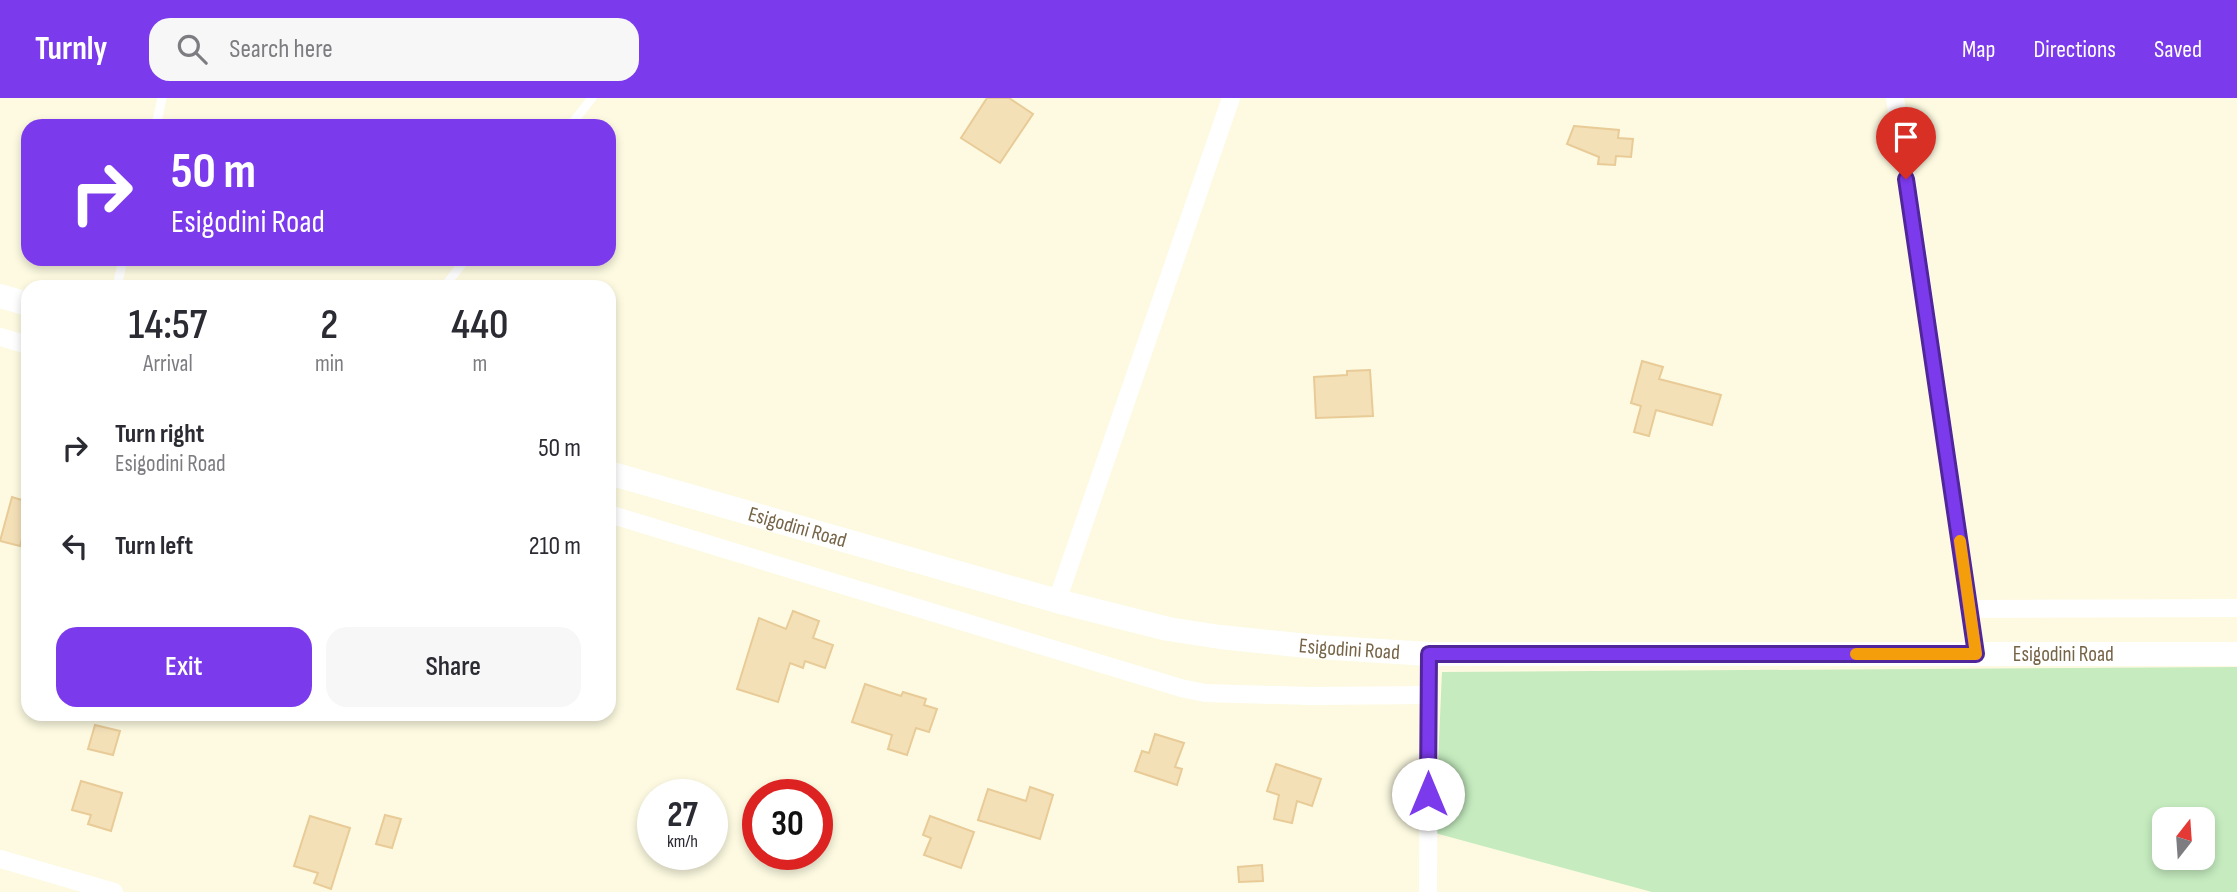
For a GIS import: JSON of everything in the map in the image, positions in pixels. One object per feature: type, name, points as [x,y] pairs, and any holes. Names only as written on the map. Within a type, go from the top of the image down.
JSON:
[{"type":"main road","points":[[0,296],[21,302]]},
{"type":"main road","name":"Esigodini Road","points":[[616,474],[1057,601],[1168,629],[1220,637],[1317,647],[1429,654],[2237,654]]},
{"type":"street","points":[[1057,601],[1231,98]]},
{"type":"street","points":[[1895,98],[1976,654]]},
{"type":"street","points":[[0,337],[21,343]]},
{"type":"street","points":[[616,516],[1181,688],[1205,693],[1311,696],[1429,695]]},
{"type":"street","points":[[1969,609],[2237,608]]},
{"type":"street","points":[[1428,892],[1429,654]]},
{"type":"street","points":[[0,859],[114,892]]},
{"type":"lane","points":[[158,119],[162,98]]},
{"type":"lane","points":[[576,119],[592,98]]},
{"type":"lane","points":[[450,280],[460,266]]},
{"type":"green space","points":[[2237,667],[2237,892],[1652,892],[1435,833],[1442,672]]},
{"type":"building","points":[[987,98],[1009,98],[1033,114],[1000,163],[961,138]]},
{"type":"building","points":[[1574,126],[1619,130],[1618,138],[1633,139],[1631,157],[1616,156],[1615,165],[1598,164],[1599,157],[1567,144]]},
{"type":"building","points":[[1642,361],[1663,367],[1659,379],[1721,395],[1712,425],[1656,410],[1649,436],[1634,432],[1641,406],[1631,403]]},
{"type":"building","points":[[1370,370],[1373,416],[1316,418],[1314,377],[1347,375],[1347,371]]},
{"type":"building","points":[[12,497],[21,500],[20,546],[0,541]]},
{"type":"building","points":[[793,611],[819,621],[813,638],[833,645],[825,668],[805,661],[803,668],[790,663],[778,702],[737,689],[759,618],[786,629]]},
{"type":"building","points":[[865,684],[901,696],[903,692],[926,699],[924,705],[937,709],[929,732],[916,728],[907,755],[888,749],[892,735],[852,722]]},
{"type":"building","points":[[95,725],[120,731],[113,755],[88,749]]},
{"type":"building","points":[[1155,734],[1184,743],[1175,767],[1182,769],[1177,785],[1135,771],[1142,751],[1149,753]]},
{"type":"building","points":[[1276,764],[1321,779],[1312,806],[1297,801],[1292,823],[1274,819],[1279,795],[1267,791]]},
{"type":"building","points":[[81,781],[122,793],[111,831],[88,824],[91,815],[72,810]]},
{"type":"building","points":[[1030,787],[1053,795],[1040,839],[978,820],[988,789],[1026,801]]},
{"type":"building","points":[[385,815],[401,819],[392,848],[376,844]]},
{"type":"building","points":[[310,816],[350,828],[331,889],[314,883],[318,873],[294,866]]},
{"type":"building","points":[[930,816],[974,832],[961,868],[924,855],[931,838],[923,835]]},
{"type":"building","points":[[1262,865],[1263,881],[1239,882],[1238,867]]},
{"type":"slow traffic","points":[[1856,654],[1976,654],[1960,541]]},
{"type":"route","points":[[1428,794],[1429,654],[1976,654],[1906,179]]}]
